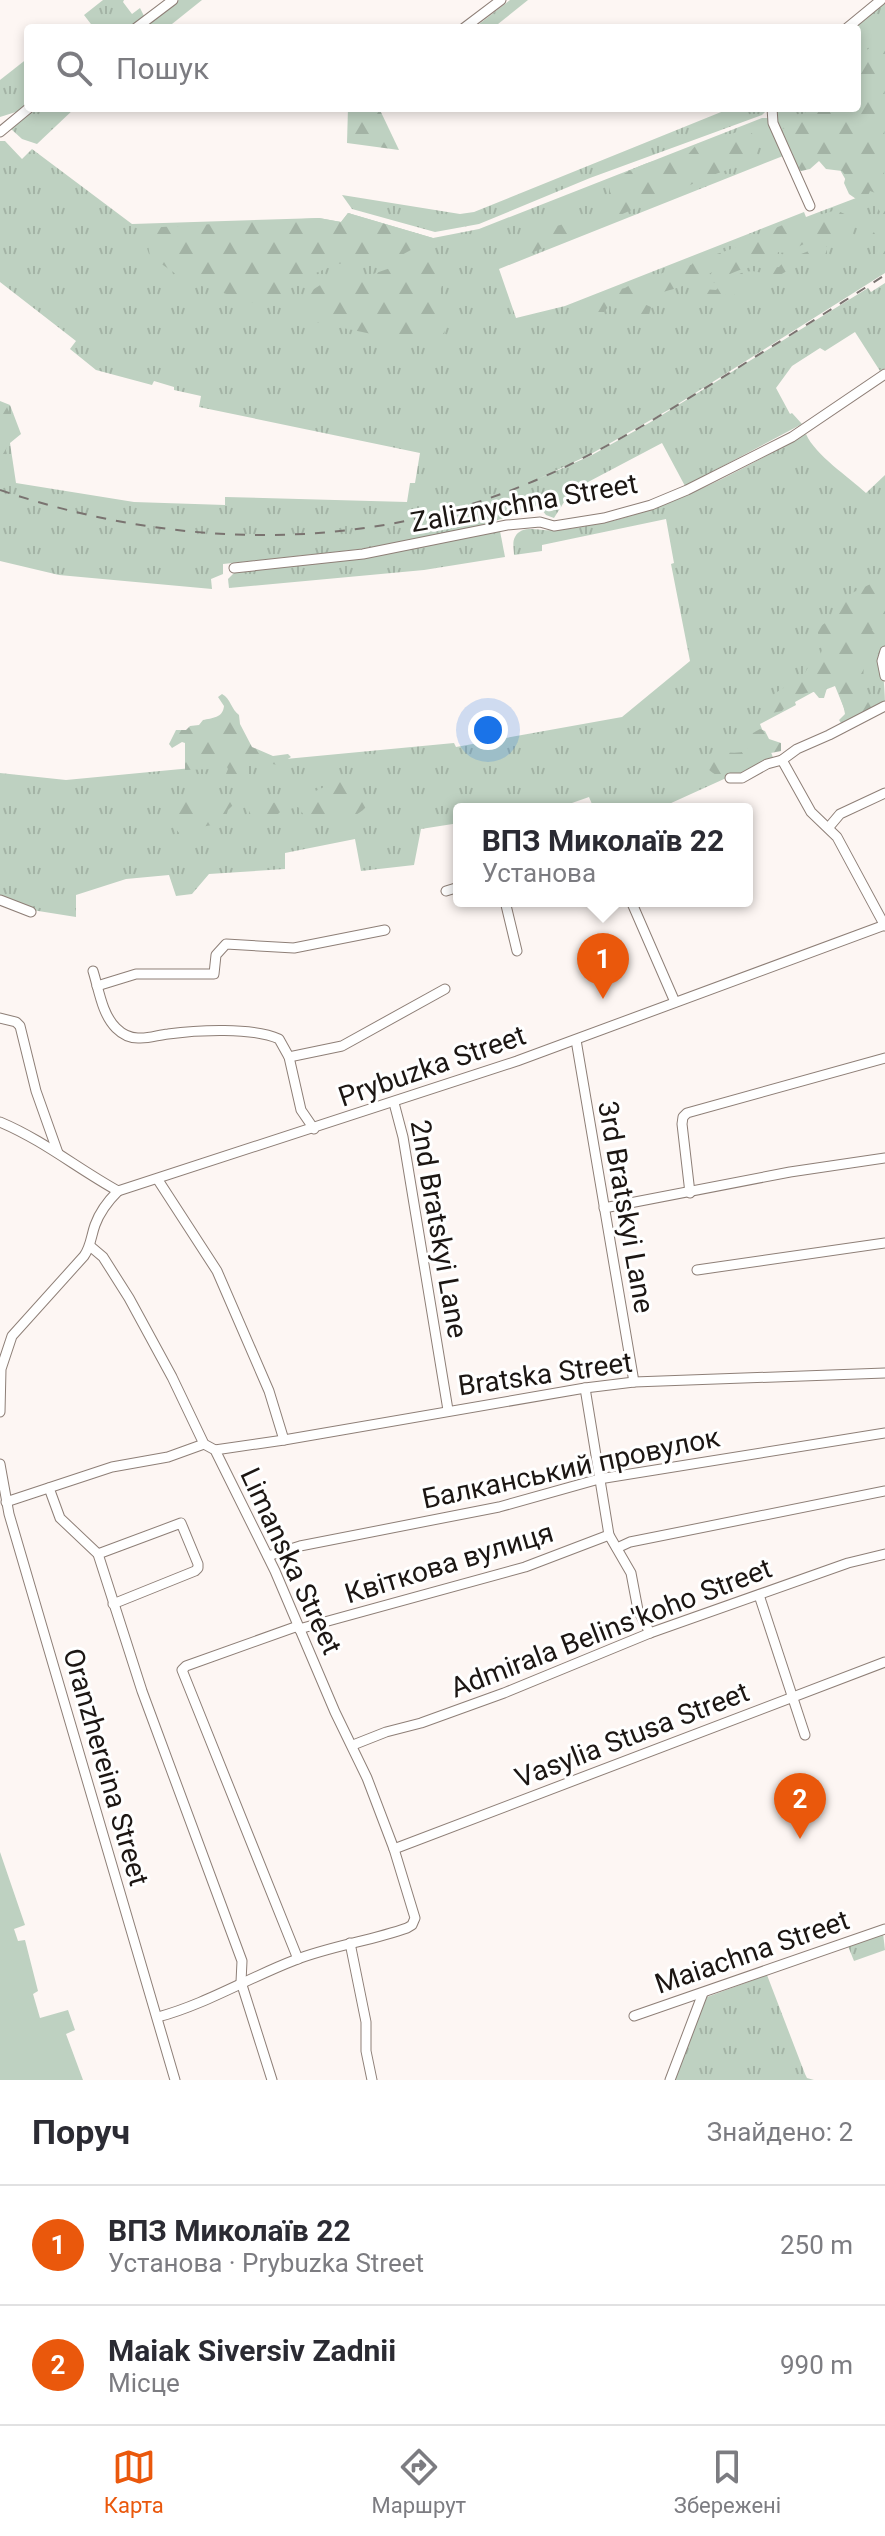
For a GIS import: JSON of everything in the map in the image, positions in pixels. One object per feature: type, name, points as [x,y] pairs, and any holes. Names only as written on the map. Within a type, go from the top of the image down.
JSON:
[{"type":"street","points":[[141,24],[173,0]]},
{"type":"street","points":[[469,24],[501,0]]},
{"type":"street","points":[[852,24],[881,0]]},
{"type":"street","points":[[0,121],[24,111]]},
{"type":"street","points":[[0,132],[24,112]]},
{"type":"street","points":[[772,112],[773,123],[810,206]]},
{"type":"street","name":"Zaliznychna Street","points":[[234,568],[363,554],[507,525],[540,522],[554,526],[604,518],[651,505],[792,437],[885,374]]},
{"type":"street","points":[[885,651],[882,661],[885,676]]},
{"type":"street","points":[[730,778],[742,778],[767,764],[782,760],[800,747],[885,706]]},
{"type":"street","points":[[782,760],[800,797],[840,842],[885,926]]},
{"type":"street","points":[[829,827],[840,814],[885,793]]},
{"type":"street","points":[[446,891],[453,889]]},
{"type":"street","points":[[0,900],[31,912]]},
{"type":"street","points":[[506,907],[517,951]]},
{"type":"street","points":[[634,907],[675,1002]]},
{"type":"street","name":"Prybuzka Street","points":[[118,1191],[394,1103],[576,1040],[885,926]]},
{"type":"street","points":[[97,986],[136,974],[214,974],[216,955],[226,944],[294,948],[385,930]]},
{"type":"street","points":[[93,971],[111,1022],[123,1034],[149,1038],[185,1032],[231,1032],[266,1035],[281,1042],[289,1057],[299,1104],[314,1129]]},
{"type":"street","points":[[289,1057],[342,1046],[445,989]]},
{"type":"street","points":[[0,1018],[20,1026],[36,1091],[58,1153]]},
{"type":"street","name":"3rd Bratskyi Lane","points":[[576,1040],[634,1382]]},
{"type":"street","points":[[690,1193],[682,1124],[687,1113],[885,1058]]},
{"type":"street","name":"2nd Bratskyi Lane","points":[[394,1103],[406,1152],[448,1410]]},
{"type":"street","points":[[0,1122],[40,1140],[70,1163],[118,1191],[102,1210],[90,1246],[77,1264],[12,1336],[1,1369],[0,1412]]},
{"type":"street","points":[[604,1208],[790,1172],[885,1158]]},
{"type":"street","points":[[158,1180],[217,1271],[273,1399],[284,1440]]},
{"type":"street","points":[[697,1270],[885,1243]]},
{"type":"street","points":[[6,1502],[112,1467],[168,1457],[204,1444],[129,1298],[103,1257],[90,1246]]},
{"type":"street","name":"Bratska Street","points":[[215,1450],[634,1382],[885,1373]]},
{"type":"street","points":[[585,1388],[609,1535],[631,1573],[638,1610],[650,1633]]},
{"type":"street","name":"Балканський провулок","points":[[268,1556],[300,1546],[499,1507],[599,1479],[885,1433]]},
{"type":"street","name":"Limanska Street","points":[[204,1444],[215,1450],[268,1556],[335,1712],[353,1745],[394,1849],[415,1918],[407,1928],[350,1943]]},
{"type":"street","name":"Oranzhereina Street","points":[[0,1464],[6,1502],[175,2080]]},
{"type":"street","points":[[49,1488],[60,1518],[98,1554],[142,1691],[242,1961],[241,1982],[272,2080]]},
{"type":"street","points":[[617,1548],[645,1538],[885,1491]]},
{"type":"street","points":[[98,1554],[181,1523],[198,1564],[195,1571],[113,1604]]},
{"type":"street","name":"Квіткова вулиця","points":[[298,1959],[182,1670],[299,1627],[525,1567],[609,1535]]},
{"type":"street","name":"Admirala Belins'koho Street","points":[[353,1745],[504,1693],[650,1633],[848,1563],[885,1554]]},
{"type":"street","points":[[759,1595],[805,1735]]},
{"type":"street","name":"Vasylia Stusa Street","points":[[394,1849],[885,1662]]},
{"type":"street","name":"Maiachna Street","points":[[634,2016],[885,1929]]},
{"type":"street","points":[[158,2017],[205,2001],[241,1982],[298,1959],[350,1943],[366,2022],[366,2051],[372,2080]]},
{"type":"street","points":[[670,2080],[703,1993]]},
{"type":"green space","points":[[103,0],[124,0],[132,14],[140,8],[144,16],[134,24],[91,24],[84,15]]},
{"type":"green space","points":[[179,0],[202,0],[172,24],[147,24]]},
{"type":"green space","points":[[510,0],[528,0],[498,24],[479,24]]},
{"type":"green space","points":[[885,1],[885,273],[670,409],[591,454],[538,479],[592,455],[649,423],[868,288],[871,292],[885,283],[885,368],[880,371],[855,332],[825,351],[820,348],[792,366],[776,388],[790,414],[802,424],[685,486],[662,443],[571,491],[554,518],[546,515],[538,505],[482,526],[362,549],[223,564],[223,574],[211,579],[212,589],[59,575],[0,561],[0,401],[10,405],[21,434],[10,443],[16,483],[134,502],[225,505],[225,497],[407,502],[410,483],[415,483],[420,453],[199,407],[201,396],[174,390],[174,387],[154,381],[152,385],[96,370],[70,349],[76,341],[0,282],[0,141],[5,141],[22,159],[32,149],[132,224],[319,218],[341,222],[348,213],[433,238],[479,229],[762,118],[769,118],[783,156],[499,269],[516,318],[565,306],[804,212],[806,217],[856,198],[831,154],[800,171],[776,122],[775,112],[861,112],[861,24],[857,24]]},
{"type":"green space","points":[[873,45],[885,48],[884,187],[881,195],[870,191],[867,198],[859,201],[849,194],[842,171],[826,169],[819,161],[810,169],[801,171],[782,129],[802,122],[806,112],[861,112],[861,51]]},
{"type":"green space","points":[[24,61],[24,107],[0,117],[0,80]]},
{"type":"green space","points":[[31,112],[71,112],[37,144],[22,139],[11,129],[13,124]]},
{"type":"green space","points":[[348,112],[381,112],[399,150],[347,143]]},
{"type":"green space","points":[[721,112],[765,112],[479,224],[435,232],[352,209],[342,195],[460,214],[474,212]]},
{"type":"green space","points":[[741,131],[752,133],[758,159],[710,176],[702,175],[697,182],[522,257],[527,242],[539,240],[543,230],[597,213],[600,207],[612,200],[608,183],[648,163],[672,161],[679,155],[685,158],[697,144]]},
{"type":"green space","points":[[885,197],[885,259],[878,260],[877,246],[871,236],[884,218],[877,207]]},
{"type":"green space","points":[[836,210],[851,217],[853,238],[834,243],[825,234],[785,253],[778,252],[777,258],[736,271],[718,284],[712,282],[712,272],[706,276],[704,283],[693,285],[690,282],[649,299],[644,304],[651,307],[649,315],[642,317],[631,307],[622,310],[609,306],[604,312],[588,309],[602,293],[625,288],[675,265],[691,265],[698,258],[746,244],[756,236],[802,217],[807,219]]},
{"type":"green space","points":[[348,213],[433,238],[398,257],[337,264],[304,278],[267,307],[186,281],[150,256],[145,228],[319,218],[341,222]]},
{"type":"green space","points":[[820,243],[828,247],[825,255],[812,256],[775,278],[761,278],[748,290],[732,295],[698,297],[687,304],[674,303],[685,295],[700,293],[703,289],[716,290],[728,285],[743,273],[762,273],[765,269],[779,267]]},
{"type":"green space","points":[[450,259],[436,305],[445,319],[444,342],[405,341],[305,320],[303,296],[336,275],[356,280],[396,266]]},
{"type":"green space","points":[[0,404],[7,407],[18,434],[7,443],[5,457],[9,477],[4,482],[0,481]]},
{"type":"green space","points":[[806,434],[824,458],[866,493],[885,475],[885,705],[850,723],[835,686],[817,693],[815,691],[760,724],[774,760],[671,803],[592,803],[589,797],[572,803],[453,803],[453,824],[421,829],[414,865],[361,871],[355,839],[285,853],[285,869],[209,874],[192,894],[176,896],[169,875],[126,879],[76,895],[76,917],[32,910],[0,899],[0,773],[66,780],[454,743],[456,747],[622,717],[690,661],[671,564],[674,563],[666,519],[542,545],[542,551],[514,555],[515,537],[528,529],[585,526],[630,516],[708,486]]},
{"type":"green space","points":[[500,531],[505,557],[424,570],[229,588],[228,579],[236,571]]},
{"type":"green space","points":[[877,581],[885,585],[885,623],[872,630],[882,645],[877,655],[864,664],[866,690],[860,699],[850,704],[853,708],[872,695],[876,706],[841,723],[839,720],[845,714],[837,687],[833,685],[827,688],[824,698],[819,698],[814,692],[805,693],[782,711],[772,713],[767,703],[771,697],[800,678],[820,656],[822,647],[818,629],[838,614],[844,598]]},
{"type":"green space","points":[[222,694],[239,715],[240,724],[252,747],[273,756],[288,754],[291,757],[278,765],[261,762],[245,765],[249,772],[241,780],[241,790],[224,779],[228,769],[226,765],[217,774],[212,769],[185,770],[185,743],[172,748],[169,744],[176,730],[186,730],[219,715],[224,706],[218,697]]},
{"type":"green space","points":[[760,729],[769,739],[781,743],[781,751],[755,756],[749,766],[736,776],[718,776],[702,765],[703,758],[713,753],[746,751],[753,733]]},
{"type":"green space","points":[[354,781],[366,807],[345,820],[326,822],[307,819],[298,807],[281,811],[272,820],[263,816],[254,818],[249,811],[250,797],[262,805],[282,802],[308,796],[337,783]]},
{"type":"green space","points":[[204,794],[218,801],[231,799],[234,804],[225,820],[219,819],[212,825],[201,827],[199,837],[190,835],[183,838],[172,824],[177,804]]},
{"type":"green space","points":[[0,1852],[25,1925],[14,1929],[18,1941],[25,1940],[38,1991],[33,1994],[40,2018],[68,2010],[75,2030],[66,2034],[83,2080],[0,2080]]},
{"type":"green space","points":[[883,1933],[885,1950],[854,1961],[848,1946]]},
{"type":"green space","points":[[767,1975],[805,2074],[814,2080],[671,2080],[707,1997]]},
{"type":"railway","points":[[0,490],[66,510],[133,524],[200,532],[268,535],[336,531],[403,522],[469,505],[534,481],[585,457],[683,402],[885,275]]},
{"type":"place","name":"ВПЗ Миколаїв 22","points":[[603,999]]},
{"type":"place","name":"Maiak Siversiv Zadnii","points":[[800,1839]]}]
